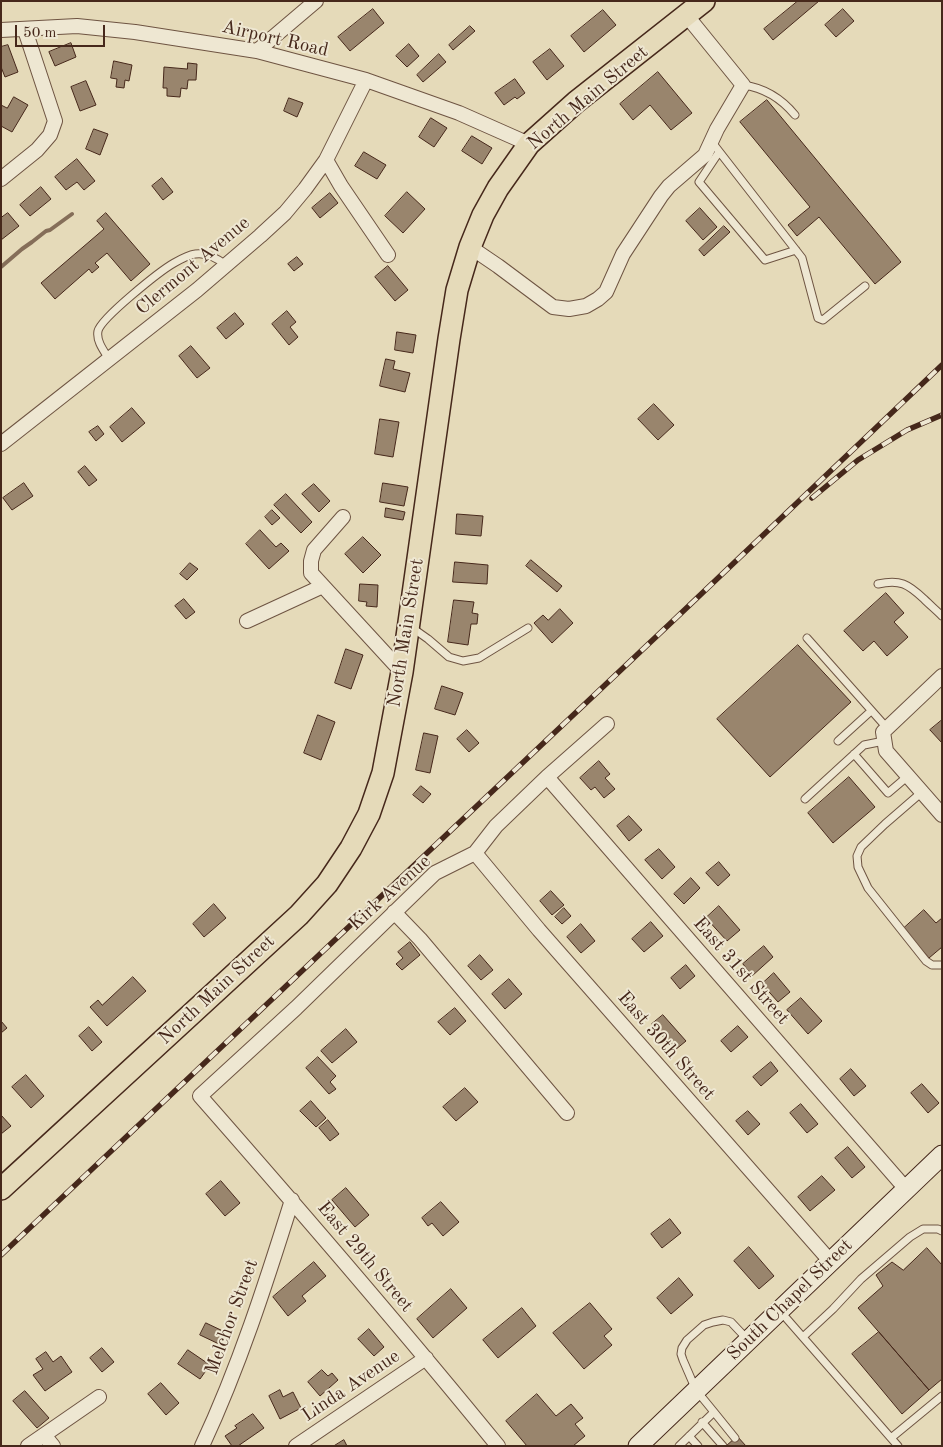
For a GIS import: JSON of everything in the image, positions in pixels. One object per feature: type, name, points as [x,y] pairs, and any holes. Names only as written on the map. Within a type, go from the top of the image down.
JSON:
[{"type":"main road","name":"North Main Street","points":[[1,1189],[298,915],[327,884],[351,848],[369,814],[383,773],[402,672],[449,339],[458,290],[470,247],[483,215],[498,188],[529,144],[576,102],[704,1]]},
{"type":"street","points":[[257,51],[316,1]]},
{"type":"street","points":[[470,247],[553,307],[569,309],[586,306],[606,292],[623,254],[661,196],[669,186],[715,146],[717,129],[743,85],[686,16]]},
{"type":"street","name":"Airport Road","points":[[1,30],[77,26],[135,32],[257,51],[366,80],[459,113],[529,144]]},
{"type":"street","points":[[1,179],[37,150],[50,135],[55,121],[25,30]]},
{"type":"street","name":"Clermont Avenue","points":[[1,444],[197,290],[285,213],[326,160],[366,80]]},
{"type":"street","points":[[326,160],[341,186],[388,255]]},
{"type":"street","points":[[343,517],[314,550],[311,561],[311,573],[402,672]]},
{"type":"street","points":[[248,621],[323,586]]},
{"type":"street","points":[[941,812],[886,751],[885,734],[942,676]]},
{"type":"street","name":"Kirk Avenue","points":[[200,1096],[296,1008],[435,873],[475,853],[496,826],[547,777],[607,724]]},
{"type":"street","name":"East 31st Street","points":[[547,777],[906,1189]]},
{"type":"street","name":"East 30th Street","points":[[475,853],[830,1262]]},
{"type":"street","points":[[394,912],[420,939],[567,1113]]},
{"type":"street","name":"East 29th Street","points":[[200,1096],[292,1200],[498,1446]]},
{"type":"street","name":"South Chapel Street","points":[[638,1446],[942,1156]]},
{"type":"street","name":"Melchor Street","points":[[202,1446],[266,1283],[292,1200]]},
{"type":"street","name":"Linda Avenue","points":[[296,1446],[426,1358]]},
{"type":"street","points":[[28,1446],[99,1397]]},
{"type":"street","points":[[44,1434],[53,1446]]},
{"type":"lane","points":[[743,85],[753,86],[771,94],[788,106],[795,115]]},
{"type":"lane","points":[[796,250],[765,260],[699,182],[715,146],[796,250],[802,258],[818,318],[823,320],[826,318],[864,286]]},
{"type":"lane","points":[[109,359],[101,347],[98,330],[117,310],[160,273],[184,257],[194,254],[203,253],[212,256],[226,265]]},
{"type":"lane","points":[[878,584],[900,582],[911,587],[942,616]]},
{"type":"lane","points":[[408,626],[428,639],[449,657],[463,661],[479,658],[528,628]]},
{"type":"lane","points":[[805,799],[854,754],[885,734],[872,711],[807,638]]},
{"type":"lane","points":[[838,741],[872,711]]},
{"type":"lane","points":[[854,754],[888,793],[908,776]]},
{"type":"lane","points":[[922,792],[861,847],[857,856],[858,867],[868,888],[926,961],[932,965],[942,965]]},
{"type":"lane","points":[[802,1337],[833,1309],[861,1279],[910,1237],[923,1229],[938,1229],[942,1231]]},
{"type":"lane","points":[[780,1310],[898,1446]]},
{"type":"lane","points":[[734,1438],[696,1390],[681,1354],[687,1340],[704,1326],[713,1322],[723,1320],[731,1322],[748,1340]]},
{"type":"lane","points":[[891,1438],[942,1396]]},
{"type":"lane","points":[[679,1446],[714,1412]]},
{"type":"lane","points":[[702,1422],[723,1446]]},
{"type":"lane","points":[[689,1436],[698,1446]]},
{"type":"building","points":[[798,1],[819,1],[773,40],[764,29]]},
{"type":"building","points":[[373,9],[384,23],[350,51],[338,37]]},
{"type":"building","points":[[843,9],[854,21],[836,37],[825,25]]},
{"type":"building","points":[[603,10],[616,25],[584,52],[571,36]]},
{"type":"building","points":[[470,26],[475,31],[453,50],[449,45]]},
{"type":"building","points":[[71,43],[76,57],[55,66],[49,52]]},
{"type":"building","points":[[409,44],[419,56],[407,67],[396,56]]},
{"type":"building","points":[[8,45],[18,72],[5,77],[1,67],[1,47]]},
{"type":"building","points":[[550,49],[564,66],[547,80],[533,62]]},
{"type":"building","points":[[439,54],[446,62],[423,82],[417,75]]},
{"type":"building","points":[[114,61],[132,65],[129,81],[125,80],[124,88],[116,87],[117,79],[111,78]]},
{"type":"building","points":[[188,63],[197,64],[196,80],[188,80],[187,89],[181,88],[180,97],[167,96],[167,88],[163,88],[164,67],[187,69]]},
{"type":"building","points":[[658,72],[692,113],[671,130],[650,105],[633,120],[620,104]]},
{"type":"building","points":[[515,79],[525,93],[504,105],[495,93]]},
{"type":"building","points":[[86,81],[96,105],[80,111],[71,87]]},
{"type":"building","points":[[14,97],[28,105],[12,132],[1,126],[1,105],[7,108]]},
{"type":"building","points":[[289,98],[303,103],[297,117],[284,111]]},
{"type":"building","points":[[767,100],[901,262],[875,284],[819,217],[797,236],[788,225],[810,207],[740,122]]},
{"type":"building","points":[[431,118],[447,128],[434,147],[419,137]]},
{"type":"building","points":[[94,129],[108,134],[100,155],[86,149]]},
{"type":"building","points":[[472,136],[492,148],[482,164],[462,151]]},
{"type":"building","points":[[364,152],[386,165],[377,179],[355,166]]},
{"type":"building","points":[[77,159],[95,181],[84,190],[77,182],[66,190],[55,177]]},
{"type":"building","points":[[162,178],[173,192],[163,200],[152,186]]},
{"type":"building","points":[[41,187],[51,199],[30,216],[20,205]]},
{"type":"building","points":[[407,192],[425,209],[403,233],[385,216]]},
{"type":"building","points":[[330,193],[338,203],[320,218],[312,208]]},
{"type":"building","points":[[700,208],[717,227],[703,240],[686,221]]},
{"type":"building","points":[[8,213],[19,226],[1,240],[1,218]]},
{"type":"building","points":[[106,213],[150,264],[131,281],[107,253],[95,263],[99,267],[92,273],[89,269],[55,299],[41,283],[104,229],[97,221]]},
{"type":"building","points":[[724,226],[730,232],[704,256],[699,250]]},
{"type":"building","points":[[297,257],[303,264],[294,271],[288,264]]},
{"type":"building","points":[[388,266],[408,290],[395,301],[375,277]]},
{"type":"building","points":[[287,311],[296,322],[290,327],[298,337],[289,345],[272,324]]},
{"type":"building","points":[[235,313],[244,324],[226,339],[217,328]]},
{"type":"building","points":[[397,332],[416,335],[413,353],[395,350]]},
{"type":"building","points":[[191,346],[210,368],[197,378],[179,356]]},
{"type":"building","points":[[386,359],[395,361],[393,369],[410,373],[405,392],[380,386]]},
{"type":"building","points":[[654,404],[674,425],[658,440],[638,419]]},
{"type":"building","points":[[132,408],[145,423],[122,442],[110,427]]},
{"type":"building","points":[[380,419],[399,422],[393,457],[375,454]]},
{"type":"building","points":[[98,426],[104,434],[96,441],[89,432]]},
{"type":"building","points":[[85,466],[97,480],[89,486],[78,472]]},
{"type":"building","points":[[24,483],[33,496],[12,510],[3,498]]},
{"type":"building","points":[[383,483],[408,487],[404,506],[380,502]]},
{"type":"building","points":[[314,484],[330,501],[319,512],[302,494]]},
{"type":"building","points":[[286,494],[312,522],[301,533],[274,505]]},
{"type":"building","points":[[386,508],[405,512],[403,520],[385,517]]},
{"type":"building","points":[[272,510],[280,518],[272,525],[265,517]]},
{"type":"building","points":[[457,514],[483,516],[481,536],[456,534]]},
{"type":"building","points":[[260,530],[276,547],[281,543],[289,551],[269,569],[246,544]]},
{"type":"building","points":[[363,537],[381,555],[363,573],[345,554]]},
{"type":"building","points":[[531,560],[562,586],[557,592],[526,566]]},
{"type":"building","points":[[455,562],[488,565],[487,584],[453,582]]},
{"type":"building","points":[[190,563],[198,569],[187,580],[180,574]]},
{"type":"building","points":[[360,584],[378,585],[377,607],[366,606],[367,602],[359,601]]},
{"type":"building","points":[[886,593],[904,613],[894,622],[908,637],[887,656],[874,641],[863,651],[844,631]]},
{"type":"building","points":[[184,599],[195,612],[186,619],[175,606]]},
{"type":"building","points":[[454,600],[474,602],[472,613],[478,614],[477,624],[471,624],[468,645],[448,642]]},
{"type":"building","points":[[560,609],[573,623],[552,643],[534,623],[543,615],[548,620]]},
{"type":"building","points":[[798,645],[851,702],[770,777],[717,719]]},
{"type":"building","points":[[346,649],[363,655],[351,689],[335,683]]},
{"type":"building","points":[[442,686],[463,693],[455,715],[435,709]]},
{"type":"building","points":[[318,715],[335,722],[321,760],[304,753]]},
{"type":"building","points":[[942,720],[942,743],[930,730]]},
{"type":"building","points":[[467,730],[479,743],[469,752],[457,739]]},
{"type":"building","points":[[424,733],[438,736],[430,773],[416,770]]},
{"type":"building","points":[[599,761],[610,774],[605,778],[615,789],[604,798],[595,787],[591,790],[580,778]]},
{"type":"building","points":[[849,777],[875,807],[833,843],[808,813]]},
{"type":"building","points":[[421,786],[431,794],[423,803],[413,795]]},
{"type":"building","points":[[629,816],[642,830],[629,841],[617,826]]},
{"type":"building","points":[[659,849],[675,867],[662,879],[645,860]]},
{"type":"building","points":[[719,862],[730,875],[718,886],[706,873]]},
{"type":"building","points":[[691,878],[700,888],[684,904],[674,894]]},
{"type":"building","points":[[551,891],[564,905],[552,915],[540,901]]},
{"type":"building","points":[[214,904],[226,918],[204,937],[193,924]]},
{"type":"building","points":[[719,906],[740,930],[727,941],[706,918]]},
{"type":"building","points":[[564,908],[571,916],[562,924],[555,917]]},
{"type":"building","points":[[924,910],[936,923],[942,918],[942,947],[929,958],[903,929]]},
{"type":"building","points":[[651,922],[663,936],[644,952],[632,939]]},
{"type":"building","points":[[581,924],[595,941],[581,953],[567,937]]},
{"type":"building","points":[[410,942],[420,955],[402,970],[396,964],[403,958],[398,952]]},
{"type":"building","points":[[764,946],[773,957],[752,976],[743,964]]},
{"type":"building","points":[[480,955],[493,970],[481,980],[468,966]]},
{"type":"building","points":[[686,965],[695,976],[680,989],[671,978]]},
{"type":"building","points":[[774,973],[790,992],[778,1002],[762,984]]},
{"type":"building","points":[[133,977],[146,991],[107,1026],[90,1007],[98,1000],[102,1005]]},
{"type":"building","points":[[509,979],[522,994],[505,1009],[492,994]]},
{"type":"building","points":[[801,998],[822,1021],[808,1034],[787,1010]]},
{"type":"building","points":[[455,1008],[466,1021],[450,1035],[438,1022]]},
{"type":"building","points":[[663,1015],[686,1041],[675,1050],[652,1024]]},
{"type":"building","points":[[1,1021],[7,1028],[1,1033]]},
{"type":"building","points":[[738,1026],[748,1037],[731,1052],[721,1041]]},
{"type":"building","points":[[89,1027],[102,1042],[92,1051],[79,1036]]},
{"type":"building","points":[[346,1029],[357,1042],[332,1063],[321,1051]]},
{"type":"building","points":[[318,1057],[336,1076],[330,1082],[336,1089],[329,1094],[306,1068]]},
{"type":"building","points":[[771,1062],[778,1071],[761,1086],[753,1077]]},
{"type":"building","points":[[851,1069],[866,1086],[854,1096],[840,1079]]},
{"type":"building","points":[[26,1075],[44,1096],[31,1108],[12,1087]]},
{"type":"building","points":[[922,1084],[939,1103],[928,1113],[911,1093]]},
{"type":"building","points":[[465,1088],[478,1102],[456,1121],[443,1107]]},
{"type":"building","points":[[311,1101],[326,1118],[316,1127],[300,1111]]},
{"type":"building","points":[[801,1104],[818,1124],[807,1133],[790,1113]]},
{"type":"building","points":[[748,1111],[760,1124],[748,1135],[736,1121]]},
{"type":"building","points":[[1,1115],[11,1126],[1,1134]]},
{"type":"building","points":[[328,1120],[339,1134],[330,1141],[319,1128]]},
{"type":"building","points":[[848,1147],[865,1167],[852,1178],[835,1158]]},
{"type":"building","points":[[822,1176],[835,1190],[810,1211],[798,1197]]},
{"type":"building","points":[[221,1181],[240,1203],[225,1216],[206,1194]]},
{"type":"building","points":[[346,1188],[369,1215],[355,1227],[332,1200]]},
{"type":"building","points":[[441,1202],[459,1222],[443,1236],[432,1223],[428,1226],[422,1218]]},
{"type":"building","points":[[670,1219],[681,1233],[662,1248],[651,1234]]},
{"type":"building","points":[[749,1247],[774,1276],[759,1289],[734,1261]]},
{"type":"building","points":[[927,1248],[942,1265],[942,1379],[929,1390],[858,1308],[883,1286],[876,1275],[892,1262],[903,1270]]},
{"type":"building","points":[[314,1262],[326,1276],[302,1296],[306,1301],[288,1316],[273,1297]]},
{"type":"building","points":[[679,1278],[693,1295],[671,1314],[657,1298]]},
{"type":"building","points":[[451,1289],[467,1308],[433,1338],[417,1319]]},
{"type":"building","points":[[590,1303],[612,1329],[604,1336],[612,1345],[584,1369],[553,1333]]},
{"type":"building","points":[[522,1308],[536,1326],[498,1358],[483,1340]]},
{"type":"building","points":[[206,1323],[225,1332],[219,1344],[200,1335]]},
{"type":"building","points":[[369,1329],[384,1347],[374,1356],[358,1339]]},
{"type":"building","points":[[879,1332],[929,1390],[902,1414],[852,1354]]},
{"type":"building","points":[[102,1348],[114,1362],[102,1372],[90,1358]]},
{"type":"building","points":[[188,1350],[210,1365],[200,1379],[178,1364]]},
{"type":"building","points":[[46,1352],[53,1362],[61,1356],[72,1372],[45,1391],[33,1375],[43,1369],[36,1359]]},
{"type":"building","points":[[322,1370],[328,1376],[332,1373],[338,1380],[320,1396],[308,1382]]},
{"type":"building","points":[[161,1383],[179,1403],[166,1415],[148,1394]]},
{"type":"building","points":[[280,1390],[283,1397],[293,1392],[301,1408],[280,1419],[269,1396]]},
{"type":"building","points":[[25,1391],[49,1418],[37,1428],[13,1401]]},
{"type":"building","points":[[537,1394],[556,1416],[571,1404],[583,1418],[575,1424],[585,1436],[573,1446],[527,1446],[506,1421]]},
{"type":"building","points":[[253,1414],[264,1428],[238,1446],[232,1446],[225,1436],[237,1428],[235,1426]]},
{"type":"building","points":[[737,1436],[746,1446],[726,1446],[735,1438]]},
{"type":"building","points":[[344,1440],[347,1446],[334,1446]]},
{"type":"waterway","points":[[1,267],[46,231],[72,214]]},
{"type":"railway","points":[[1,1255],[942,365]]},
{"type":"railway","points":[[812,498],[858,460],[907,430],[942,415]]}]
